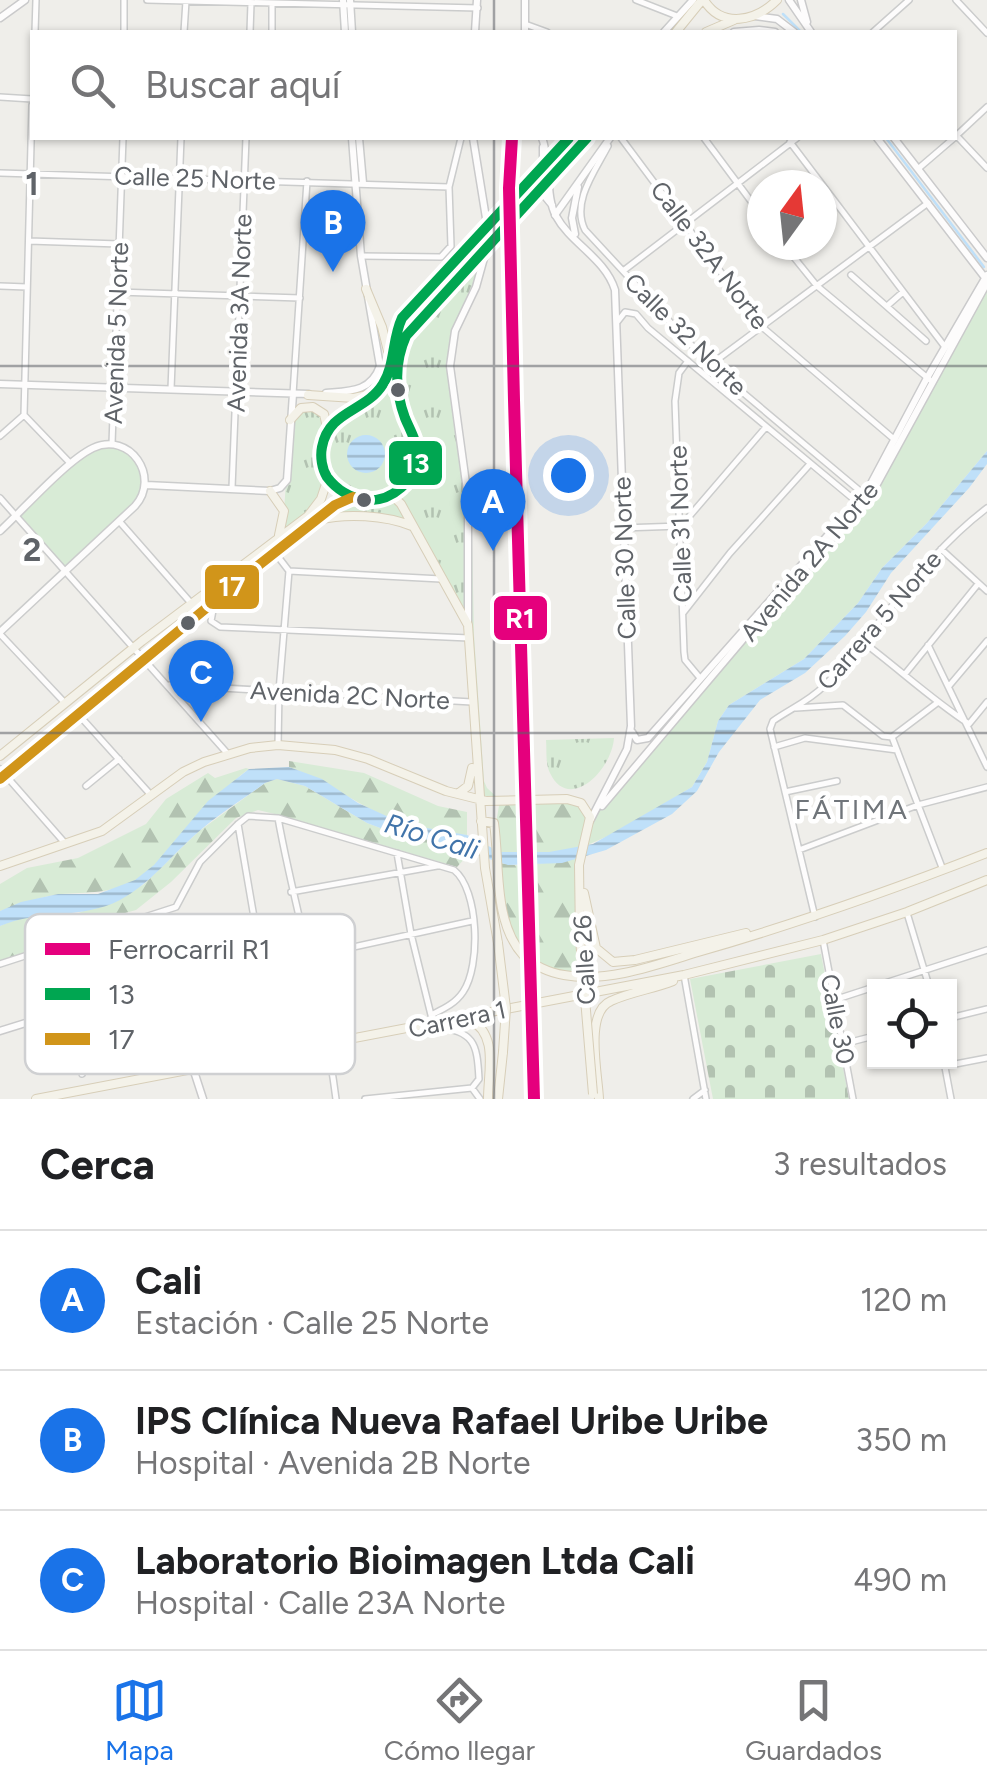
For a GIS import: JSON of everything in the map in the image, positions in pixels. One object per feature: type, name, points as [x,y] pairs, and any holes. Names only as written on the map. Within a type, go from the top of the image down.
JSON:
[{"type":"main road","points":[[0,18],[25,0]]},
{"type":"main road","points":[[525,0],[525,28]]},
{"type":"main road","points":[[666,30],[693,0]]},
{"type":"main road","points":[[677,30],[703,0],[719,16],[736,19]]},
{"type":"main road","points":[[754,16],[777,0]]},
{"type":"main road","points":[[789,0],[810,30]]},
{"type":"main road","points":[[801,0],[810,30]]},
{"type":"main road","points":[[344,30],[347,3]]},
{"type":"main road","points":[[347,3],[352,30]]},
{"type":"main road","points":[[475,30],[478,4]]},
{"type":"main road","points":[[711,30],[754,16],[777,19],[791,30]]},
{"type":"main road","points":[[0,384],[308,394],[357,390],[372,382],[377,375],[379,354],[361,256],[356,140]]},
{"type":"main road","points":[[473,140],[486,240],[483,267],[455,331],[450,366],[468,498],[468,624],[484,868],[506,1008],[498,1099]]},
{"type":"main road","points":[[543,140],[554,211]]},
{"type":"main road","points":[[326,432],[343,414],[376,394],[386,379],[395,332],[402,318],[567,140]]},
{"type":"main road","points":[[328,478],[353,497],[375,500],[392,495],[410,477],[417,455],[399,396],[396,365],[400,350],[413,326],[456,284],[585,140]]},
{"type":"main road","points":[[554,211],[578,186],[610,140]]},
{"type":"main road","points":[[879,140],[986,279]]},
{"type":"main road","points":[[896,140],[987,258]]},
{"type":"main road","points":[[578,186],[572,218],[580,244]]},
{"type":"main road","name":"Calle 32 Norte","points":[[554,211],[607,270],[614,285]]},
{"type":"main road","name":"Avenida 2A Norte","points":[[592,818],[703,681],[866,496],[986,279]]},
{"type":"main road","name":"Calle 30 Norte","points":[[592,818],[628,748],[631,726],[614,285]]},
{"type":"main road","points":[[366,289],[382,327],[389,365]]},
{"type":"main road","points":[[146,485],[270,491],[284,485],[292,394]]},
{"type":"main road","points":[[308,394],[354,398],[376,394]]},
{"type":"main road","points":[[0,756],[313,511],[322,499],[328,478],[321,456],[326,420],[316,408],[300,408],[290,420]]},
{"type":"main road","points":[[0,633],[140,500],[146,485],[140,461],[128,450],[112,444]]},
{"type":"main road","name":"Avenida 5 Norte","points":[[0,531],[71,464],[94,448],[112,444]]},
{"type":"main road","points":[[270,491],[284,511],[278,536]]},
{"type":"main road","points":[[392,495],[468,624]]},
{"type":"main road","points":[[2,774],[314,521],[353,497]]},
{"type":"main road","points":[[314,521],[334,516],[398,520],[414,527]]},
{"type":"main road","name":"Avenida 2A Norte","points":[[631,726],[634,738],[648,738],[703,681]]},
{"type":"main road","points":[[0,866],[102,831],[183,772],[228,754],[278,745],[351,754],[424,784],[478,799],[574,800],[588,809],[592,818]]},
{"type":"main road","points":[[458,794],[470,783],[475,754]]},
{"type":"main road","name":"Calle 26","points":[[592,818],[580,865],[580,939],[595,1097]]},
{"type":"main road","points":[[481,822],[490,820],[494,827],[508,923],[519,951],[526,959],[562,975],[618,974],[780,928],[987,853]]},
{"type":"main road","points":[[580,880],[596,948],[613,962],[780,928]]},
{"type":"main road","name":"Carrera 1","points":[[355,1039],[684,975],[822,940],[987,880]]},
{"type":"main road","points":[[595,1097],[594,1023],[600,1008],[611,1000],[668,984],[684,975]]},
{"type":"main road","points":[[470,1019],[479,1024],[488,1038],[483,1098]]},
{"type":"main road","points":[[0,1031],[25,1023]]},
{"type":"main road","name":"Carrera 1","points":[[36,1099],[159,1074]]},
{"type":"main road","points":[[194,1074],[203,1099]]},
{"type":"street","points":[[35,30],[36,0]]},
{"type":"street","points":[[124,0],[124,30]]},
{"type":"street","points":[[147,0],[478,4]]},
{"type":"street","points":[[636,0],[680,17]]},
{"type":"street","points":[[875,30],[908,0]]},
{"type":"street","points":[[956,0],[987,33]]},
{"type":"street","points":[[184,30],[186,1]]},
{"type":"street","points":[[250,30],[251,3]]},
{"type":"street","points":[[272,4],[272,30]]},
{"type":"street","points":[[0,97],[30,102]]},
{"type":"street","points":[[957,134],[987,107]]},
{"type":"street","points":[[957,138],[987,168]]},
{"type":"street","points":[[31,140],[24,415],[71,464]]},
{"type":"street","name":"Avenida 5 Norte","points":[[112,444],[123,140]]},
{"type":"street","points":[[171,390],[181,140]]},
{"type":"street","name":"Avenida 3A Norte","points":[[232,488],[246,140]]},
{"type":"street","points":[[361,256],[440,258],[448,252],[449,187],[461,140]]},
{"type":"street","name":"Calle 32 Norte","points":[[610,140],[582,198],[579,216],[585,230],[710,365],[866,496]]},
{"type":"street","name":"Calle 32A Norte","points":[[622,140],[761,326],[896,440]]},
{"type":"street","points":[[705,140],[747,196]]},
{"type":"street","points":[[623,271],[793,140],[947,349]]},
{"type":"street","points":[[919,168],[950,140]]},
{"type":"street","name":"Calle 25 Norte","points":[[0,173],[449,187]]},
{"type":"street","points":[[292,394],[307,181]]},
{"type":"street","points":[[710,365],[928,202]]},
{"type":"street","points":[[29,241],[119,244]]},
{"type":"street","points":[[796,260],[816,286],[929,380]]},
{"type":"street","points":[[851,275],[926,341]]},
{"type":"street","points":[[0,286],[28,287]]},
{"type":"street","points":[[118,292],[300,298]]},
{"type":"street","points":[[887,306],[904,292]]},
{"type":"street","name":"Calle 32 Norte","points":[[617,324],[622,314],[632,312],[859,503]]},
{"type":"street","name":"Calle 31 Norte","points":[[688,361],[675,385],[684,660],[703,681]]},
{"type":"street","points":[[0,436],[24,415]]},
{"type":"street","points":[[622,528],[681,526],[766,427]]},
{"type":"street","points":[[684,613],[730,553],[810,464]]},
{"type":"street","points":[[0,498],[228,754]]},
{"type":"street","name":"Carrera 5 Norte","points":[[774,747],[770,729],[773,721],[821,688],[941,550],[987,508]]},
{"type":"street","points":[[119,521],[191,603]]},
{"type":"street","points":[[941,550],[987,591]]},
{"type":"street","points":[[276,553],[290,571],[278,745]]},
{"type":"street","points":[[290,571],[444,579]]},
{"type":"street","points":[[906,674],[978,584]]},
{"type":"street","points":[[216,601],[210,616],[216,626],[469,638]]},
{"type":"street","points":[[0,633],[65,703]]},
{"type":"street","points":[[950,686],[987,641]]},
{"type":"street","points":[[862,642],[969,724]]},
{"type":"street","points":[[928,645],[987,767]]},
{"type":"street","name":"Avenida 2C Norte","points":[[169,685],[472,702]]},
{"type":"street","points":[[969,724],[987,702]]},
{"type":"street","points":[[796,708],[843,705],[883,736],[892,737],[937,703]]},
{"type":"street","points":[[78,714],[150,794]]},
{"type":"street","points":[[892,737],[944,870]]},
{"type":"street","points":[[815,917],[774,747],[805,738],[897,750]]},
{"type":"street","points":[[86,786],[118,759]]},
{"type":"street","points":[[2,774],[64,842]]},
{"type":"street","points":[[785,792],[836,781]]},
{"type":"street","points":[[799,850],[918,805],[987,787]]},
{"type":"street","points":[[155,914],[176,906],[200,862],[248,816],[278,818],[440,865],[454,870],[469,887],[472,921],[355,947]]},
{"type":"street","points":[[278,818],[297,914]]},
{"type":"street","points":[[238,824],[252,914]]},
{"type":"street","points":[[397,853],[411,934]]},
{"type":"street","points":[[291,892],[440,865]]},
{"type":"street","points":[[907,912],[928,979]]},
{"type":"street","name":"Carrera 1","points":[[411,934],[431,1015],[448,1007],[471,978],[472,921]]},
{"type":"street","name":"Calle 30","points":[[822,940],[853,1099]]},
{"type":"street","points":[[899,979],[986,950],[987,960]]},
{"type":"street","points":[[0,964],[25,956]]},
{"type":"street","points":[[684,975],[706,1099]]},
{"type":"street","points":[[834,1000],[867,990]]},
{"type":"street","points":[[957,1016],[987,1008]]},
{"type":"street","points":[[365,1099],[472,1088],[479,1079],[478,1054],[470,1038],[463,1032],[435,1026]]},
{"type":"street","points":[[843,1044],[867,1038]]},
{"type":"street","points":[[957,1062],[987,1058]]},
{"type":"street","points":[[946,1069],[951,1099]]},
{"type":"street","points":[[332,1074],[336,1099]]},
{"type":"street","points":[[88,1087],[91,1099]]},
{"type":"street","points":[[472,1088],[483,1098]]},
{"type":"street","points":[[693,1099],[705,1090]]},
{"type":"green space","points":[[486,251],[461,317],[450,366],[468,498],[470,555],[472,537],[484,781],[500,800],[479,799],[468,624],[414,527],[361,517],[314,521],[352,497],[329,479],[313,511],[278,537],[283,527],[290,420],[304,407],[322,412],[327,428],[376,394],[395,375],[406,336]]},
{"type":"green space","points":[[987,283],[987,451],[927,523],[882,568],[858,603],[804,659],[729,705],[718,721],[707,762],[692,787],[617,832],[583,847],[595,814],[871,495]]},
{"type":"green space","points":[[120,446],[140,461],[143,494],[66,571],[16,516],[71,464],[94,448]]},
{"type":"green space","points":[[614,738],[606,763],[578,788],[558,784],[550,773],[546,740]]},
{"type":"green space","points":[[289,761],[364,773],[438,806],[467,812],[467,835],[419,828],[389,818],[289,767]]},
{"type":"green space","points":[[249,769],[167,854],[137,879],[109,890],[53,895],[0,911],[0,884],[27,868],[78,858],[146,824],[166,799],[208,773],[215,778]]},
{"type":"green space","points":[[277,779],[305,786],[367,823],[469,854],[457,867],[258,810],[236,818],[171,882],[136,910],[122,914],[76,914],[143,885],[198,832],[265,783]]},
{"type":"green space","points":[[567,799],[588,809],[583,847],[549,853],[500,852],[496,823],[500,800]]},
{"type":"green space","points":[[581,858],[582,975],[558,973],[535,964],[515,941],[505,911],[499,863],[522,866]]},
{"type":"green space","points":[[25,917],[25,953],[0,961],[0,926]]},
{"type":"green space","points":[[821,954],[849,1099],[713,1099],[690,979]]},
{"type":"water","points":[[366,435],[379,441],[385,454],[379,467],[366,473],[353,467],[347,454],[353,441]]},
{"type":"water","name":"Río Cali","points":[[987,451],[987,464],[969,488],[891,573],[866,612],[805,673],[760,700],[719,752],[697,791],[672,814],[606,850],[562,863],[508,865],[430,840],[396,834],[367,823],[305,786],[277,779],[265,783],[212,820],[151,878],[120,900],[90,910],[25,914],[25,919],[0,926],[0,911],[21,902],[58,894],[98,894],[135,880],[154,865],[208,801],[249,769],[289,767],[322,779],[358,803],[404,824],[467,835],[500,852],[549,852],[593,844],[692,787],[707,762],[718,721],[729,705],[804,659],[858,603],[882,568],[927,523]]},
{"type":"waterway","points":[[783,14],[799,30]]},
{"type":"waterway","points":[[888,140],[984,267]]},
{"type":"rail line","name":"R1","points":[[512,140],[509,188],[534,1099]]},
{"type":"transit line","name":"13","points":[[567,140],[402,318],[383,384],[332,425],[321,459],[327,477],[344,492],[376,500],[407,481],[417,454],[398,387],[399,356],[406,336],[585,140]]},
{"type":"transit line","name":"17","points":[[0,779],[245,576],[335,505],[353,497]]},
{"type":"place","name":"IPS Clínica Nueva Rafael Uribe Uribe","points":[[333,272]]},
{"type":"place","name":"Cali","points":[[493,551]]},
{"type":"place","name":"Laboratorio Bioimagen Ltda Cali","points":[[201,722]]},
{"type":"district","name":"FÁTIMA","points":[[852,809]]}]
